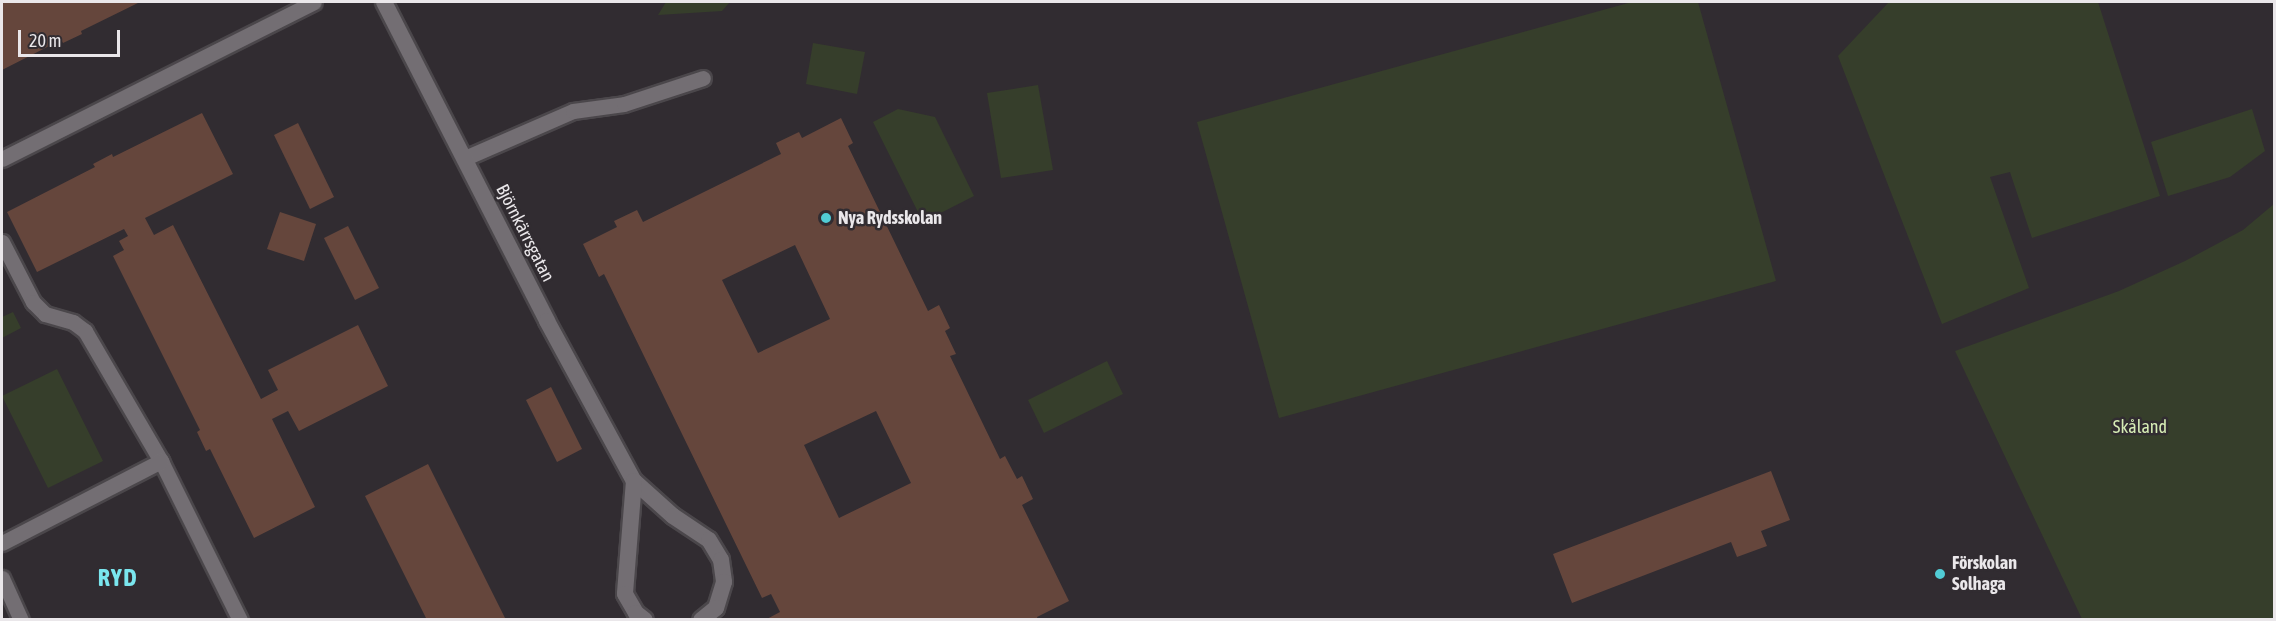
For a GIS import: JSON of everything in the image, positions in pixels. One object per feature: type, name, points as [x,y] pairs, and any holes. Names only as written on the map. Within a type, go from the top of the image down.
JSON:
[{"type":"street","name":"Björnkärrsgatan","points":[[384,2],[547,321],[634,482],[673,516],[709,540],[721,560],[724,582],[716,608],[701,620]]},
{"type":"street","points":[[634,482],[625,594],[636,613],[645,620]]},
{"type":"lane","points":[[2,159],[314,2]]},
{"type":"lane","points":[[465,158],[573,111],[624,104],[703,78]]},
{"type":"lane","points":[[2,242],[33,302],[45,315],[74,322],[85,330],[160,462],[240,620]]},
{"type":"lane","points":[[2,543],[160,462]]},
{"type":"lane","points":[[2,578],[21,620]]},
{"type":"green space","points":[[666,2],[730,2],[722,11],[658,15]]},
{"type":"green space","points":[[1632,2],[1698,2],[1776,281],[1279,418],[1197,122]]},
{"type":"green space","points":[[1889,2],[2098,2],[2160,196],[2032,238],[2010,172],[1990,177],[2029,288],[1942,324],[1838,56]]},
{"type":"green space","points":[[813,43],[865,52],[857,94],[806,84]]},
{"type":"green space","points":[[1038,85],[1053,170],[1001,178],[987,93]]},
{"type":"green space","points":[[898,109],[935,117],[974,196],[923,222],[873,122]]},
{"type":"green space","points":[[2252,109],[2265,151],[2230,177],[2168,196],[2151,142]]},
{"type":"green space","name":"Skåland","points":[[2274,204],[2274,619],[2082,619],[1955,351],[2119,291],[2185,261],[2243,230]]},
{"type":"green space","points":[[13,312],[21,328],[2,338],[2,317]]},
{"type":"green space","points":[[1107,361],[1123,394],[1044,433],[1028,400]]},
{"type":"green space","points":[[57,369],[103,461],[48,488],[2,396]]},
{"type":"building","points":[[2,2],[140,2],[81,31],[82,34],[63,43],[61,40],[2,70]]},
{"type":"building","points":[[202,113],[233,174],[145,218],[154,235],[173,225],[261,399],[278,390],[268,370],[358,325],[388,386],[299,431],[288,411],[272,419],[315,507],[254,538],[210,449],[206,451],[197,432],[200,430],[113,256],[124,250],[119,241],[128,236],[124,229],[37,272],[7,212],[95,167],[93,164],[112,154],[113,157]]},
{"type":"building","points":[[841,118],[853,143],[848,146],[928,311],[939,305],[950,328],[945,331],[956,354],[950,356],[1000,459],[1005,456],[1017,479],[1022,476],[1033,499],[1022,505],[1069,601],[1037,617],[1038,620],[765,620],[780,612],[771,594],[762,598],[604,274],[599,277],[583,244],[617,227],[614,221],[637,210],[643,222],[781,154],[776,143],[799,132],[802,138]],"holes":[[[795,245],[830,319],[758,353],[722,280]],[[876,411],[911,483],[839,518],[804,445]]]},
{"type":"building","points":[[298,123],[334,197],[310,209],[274,135]]},
{"type":"building","points":[[280,212],[316,224],[304,261],[267,249]]},
{"type":"building","points":[[348,226],[379,288],[355,300],[324,238]]},
{"type":"building","points":[[551,387],[582,449],[557,462],[526,400]]},
{"type":"building","points":[[428,464],[506,620],[427,620],[365,496]]},
{"type":"building","points":[[1771,471],[1790,520],[1761,531],[1767,546],[1737,557],[1731,542],[1572,603],[1553,554]]},
{"type":"place","name":"Nya Rydsskolan","points":[[826,218]]},
{"type":"place","name":"Förskolan Solhaga","points":[[1940,574]]},
{"type":"district","name":"RYD","points":[[118,578]]}]
